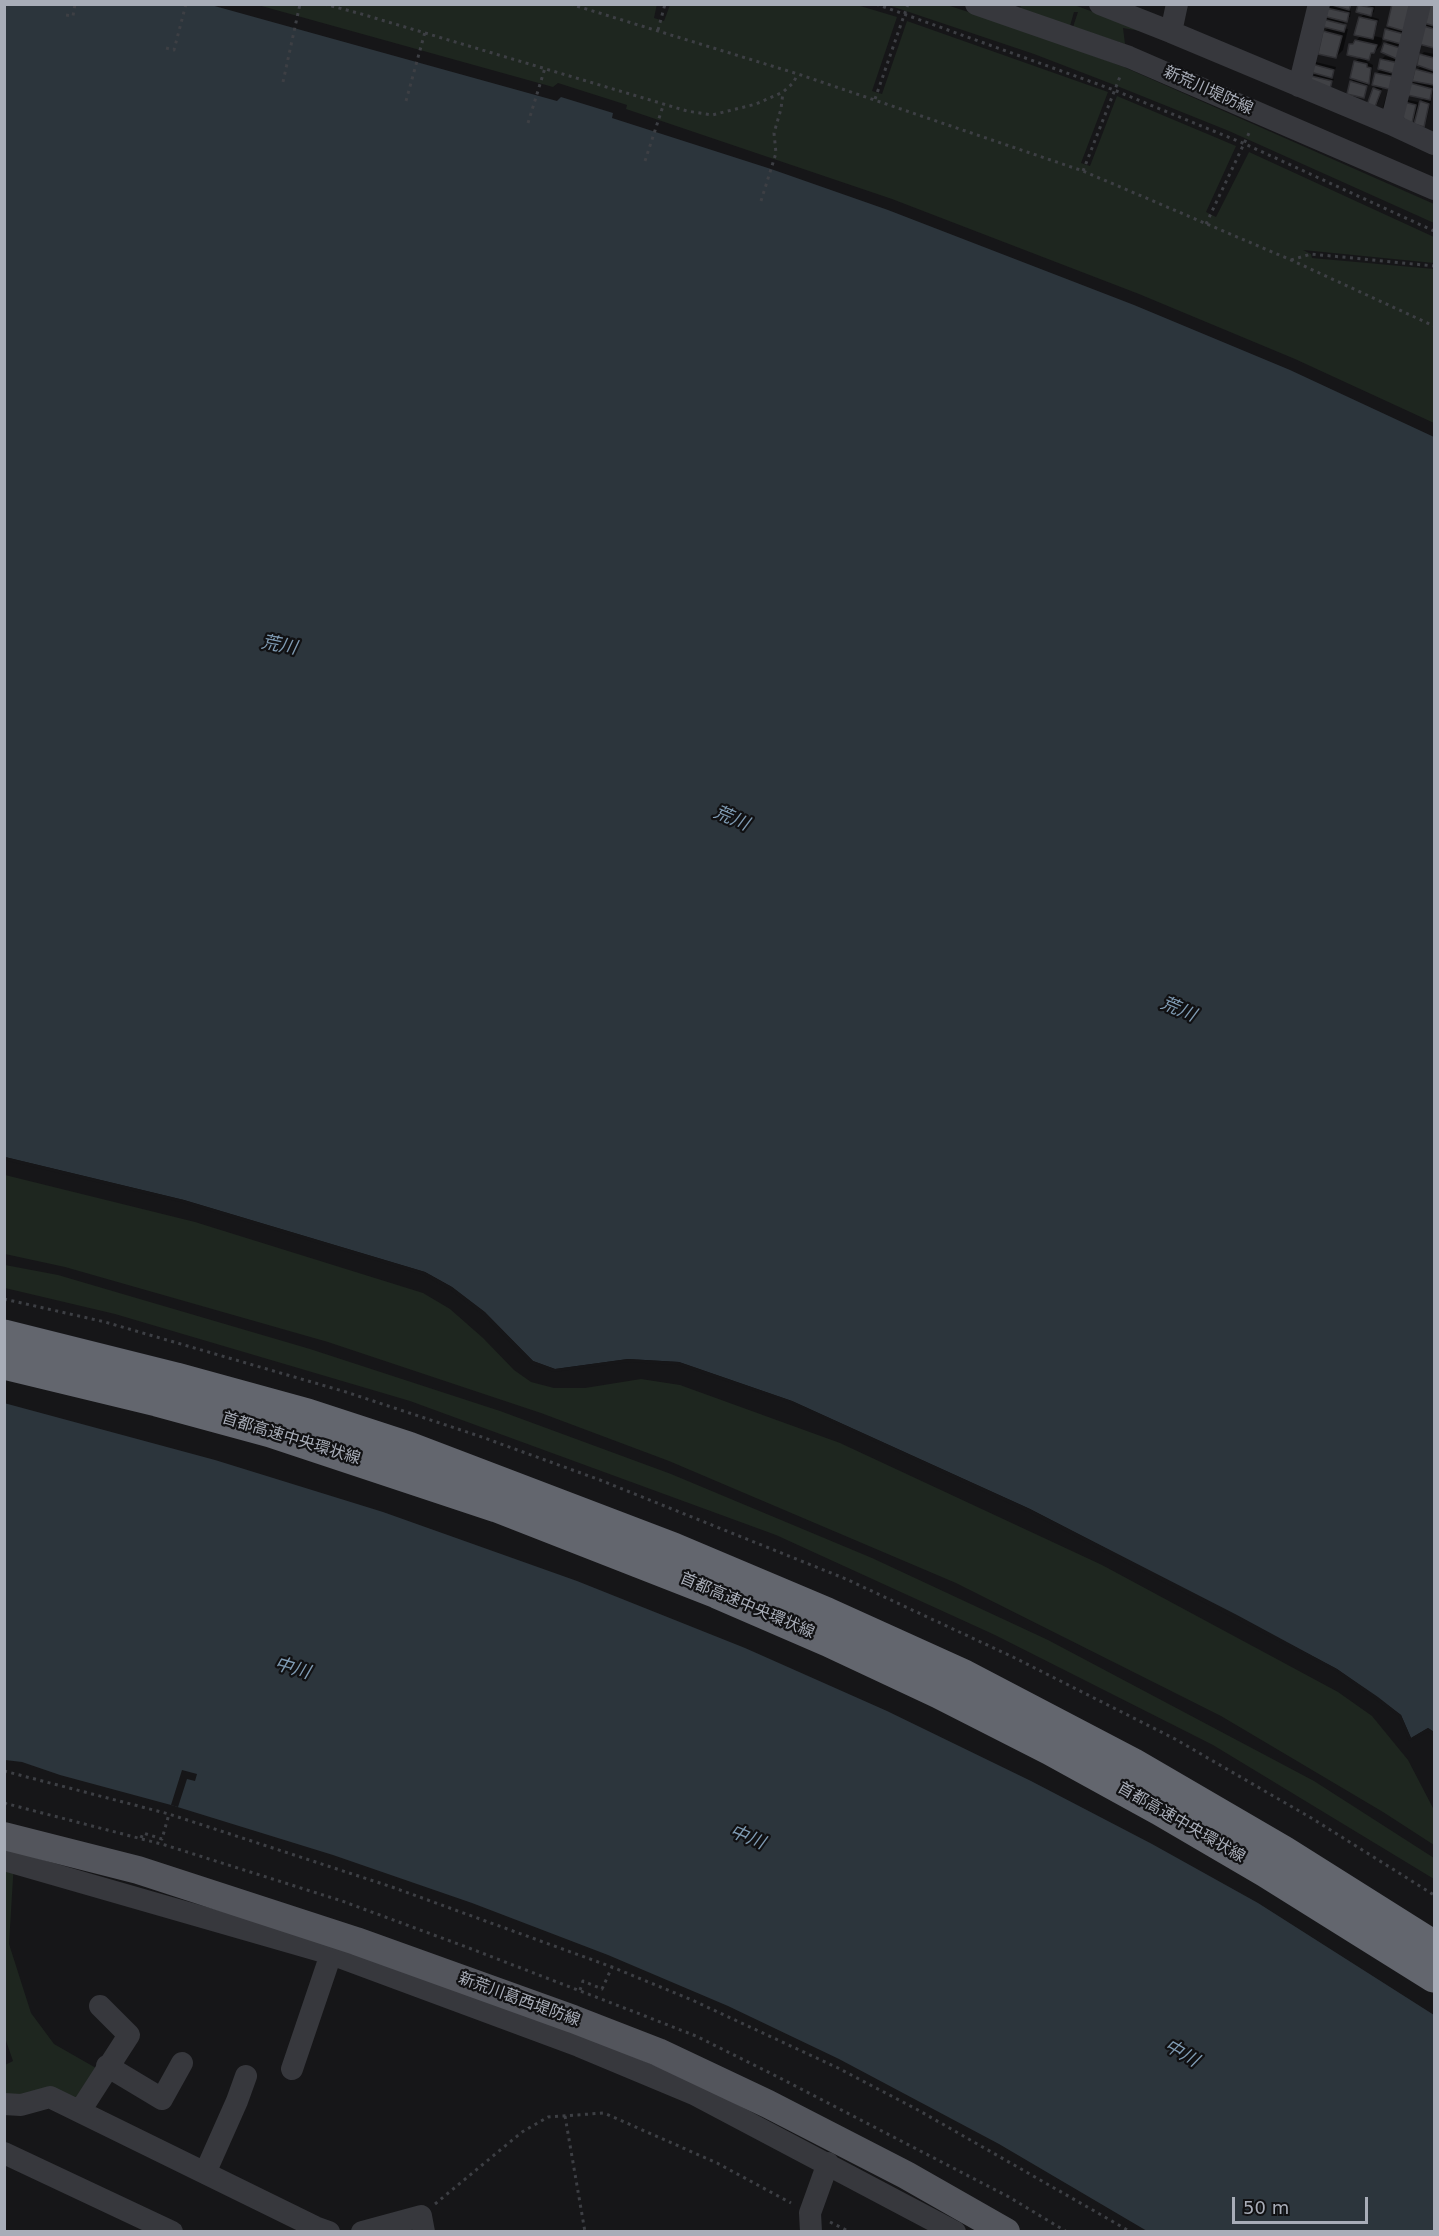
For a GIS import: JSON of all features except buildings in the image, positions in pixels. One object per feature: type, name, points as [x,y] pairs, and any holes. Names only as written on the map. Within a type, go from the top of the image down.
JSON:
[{"type":"highway","name":"首都高速中央環状線","points":[[4,1336],[198,1384],[306,1415],[408,1448],[673,1549],[827,1614],[964,1676],[1132,1764],[1283,1852],[1434,1947]]},
{"type":"highway","name":"首都高速中央環状線","points":[[4,1364],[157,1400],[271,1431],[497,1506],[717,1592],[918,1683],[1051,1749],[1266,1871],[1434,1976]]},
{"type":"main road","name":"新荒川葛西堤防線","points":[[4,1836],[138,1870],[346,1938],[573,2019],[656,2064],[768,2104],[895,2169],[1006,2232]]},
{"type":"street","name":"新荒川堤防線","points":[[976,4],[1129,57],[1434,189]]},
{"type":"street","points":[[1100,4],[1391,124],[1434,144]]},
{"type":"street","points":[[1171,32],[1177,4]]},
{"type":"street","points":[[1299,86],[1319,4]]},
{"type":"street","points":[[1391,124],[1420,4]]},
{"type":"street","points":[[4,1860],[331,1954],[558,2038],[656,2064],[694,2094],[955,2232]]},
{"type":"street","points":[[292,2069],[331,1954]]},
{"type":"street","points":[[80,2111],[129,2035],[100,2006]]},
{"type":"street","points":[[107,2066],[162,2099],[182,2062]]},
{"type":"street","points":[[205,2173],[246,2076]]},
{"type":"street","points":[[4,2104],[21,2105],[50,2097],[329,2232]]},
{"type":"street","points":[[4,2153],[172,2232]]},
{"type":"street","points":[[811,2222],[828,2163]]},
{"type":"street","points":[[362,2232],[422,2224]]},
{"type":"path","points":[[66,15],[73,16],[75,4]]},
{"type":"path","points":[[166,48],[174,50],[186,4]]},
{"type":"path","points":[[283,82],[300,4]]},
{"type":"path","points":[[324,4],[687,111],[712,115],[756,104],[783,92],[793,83],[798,74]]},
{"type":"path","points":[[570,4],[875,99],[1083,171],[1291,260],[1434,326]]},
{"type":"path","points":[[658,30],[665,4]]},
{"type":"path","points":[[876,4],[1114,90],[1245,144],[1434,231]]},
{"type":"path","points":[[875,99],[908,4]]},
{"type":"path","points":[[405,101],[425,32]]},
{"type":"path","points":[[1083,171],[1124,67]]},
{"type":"path","points":[[528,123],[545,68]]},
{"type":"path","points":[[761,201],[777,153],[774,133],[783,92]]},
{"type":"path","points":[[645,161],[664,103]]},
{"type":"path","points":[[1206,224],[1253,123]]},
{"type":"path","points":[[1291,260],[1311,254],[1434,266]]},
{"type":"path","points":[[4,1771],[169,1814],[392,1887],[612,1966],[692,2000],[838,2068],[918,2110],[1131,2232]]},
{"type":"path","points":[[4,1811],[6,1803]]},
{"type":"path","points":[[141,1839],[142,1833],[162,1839],[169,1814]]},
{"type":"path","points":[[580,1990],[583,1981],[602,1989],[612,1966]]},
{"type":"path","points":[[422,2224],[522,2132],[548,2117],[604,2113],[717,2163],[811,2222]]},
{"type":"path","points":[[565,2116],[585,2232]]},
{"type":"shaded area","points":[[657,4],[654,18],[664,21],[670,5],[857,5],[897,17],[872,91],[882,94],[907,21],[1108,92],[1081,163],[1090,166],[1117,96],[1236,146],[1206,212],[1216,217],[1249,152],[1434,237],[1434,263],[1303,250],[1311,254],[1312,258],[1434,269],[1434,423],[1295,359],[1139,294],[892,199],[626,109],[627,105],[558,83],[553,87],[258,5]]},
{"type":"shaded area","points":[[888,5],[947,5],[1124,67],[1434,204],[1434,223],[1229,131],[1112,84],[1034,54]]},
{"type":"shaded area","points":[[1021,5],[1074,5],[1152,33],[1123,28],[1125,44],[1073,27],[1078,12],[1074,12],[1070,26],[1020,9]]},
{"type":"shaded area","points":[[5,1175],[195,1222],[423,1293],[450,1309],[514,1370],[531,1382],[554,1388],[585,1388],[641,1379],[680,1385],[840,1443],[1102,1565],[1338,1692],[1372,1716],[1408,1760],[1434,1810],[1434,1845],[1383,1812],[1221,1716],[956,1583],[669,1461],[541,1413],[328,1342],[65,1267],[5,1254]]},
{"type":"shaded area","points":[[5,1265],[58,1275],[310,1349],[500,1411],[671,1474],[872,1558],[1048,1640],[1314,1781],[1434,1858],[1434,1879],[1213,1745],[995,1635],[776,1535],[410,1401],[115,1314],[5,1288]]},
{"type":"shaded area","points":[[5,1860],[14,1862],[9,1944],[31,2013],[54,2044],[103,2072],[80,2111],[5,2104],[5,2065],[13,2061],[5,2038]]},
{"type":"water","name":"荒川","points":[[5,5],[211,5],[557,101],[561,97],[613,113],[612,118],[771,169],[888,210],[1134,305],[1290,370],[1434,437],[1434,1732],[1428,1728],[1411,1738],[1401,1715],[1337,1669],[1030,1509],[792,1401],[679,1362],[628,1359],[555,1369],[533,1361],[484,1312],[452,1287],[425,1272],[184,1200],[5,1157]]},
{"type":"water","name":"中川","points":[[4,1403],[215,1460],[383,1512],[577,1581],[745,1648],[887,1711],[1031,1781],[1258,1903],[1434,2015],[1434,2231],[1147,2231],[999,2144],[839,2059],[728,2006],[608,1955],[472,1903],[333,1855],[171,1805],[60,1775],[22,1762],[5,1760]]},
{"type":"pier","points":[[5,1157],[184,1200],[425,1272],[452,1287],[485,1312],[533,1361],[555,1369],[628,1359],[679,1362],[792,1401],[1030,1509],[1237,1615],[1337,1669],[1378,1697],[1401,1715],[1411,1738],[1428,1728],[1434,1732],[1434,1735],[1428,1732],[1409,1741],[1398,1716],[1336,1671],[1028,1512],[791,1403],[678,1365],[628,1362],[554,1372],[531,1364],[483,1315],[450,1290],[424,1275],[184,1203],[4,1160]]},
{"type":"pier","points":[[182,1770],[197,1774],[195,1781],[187,1779],[178,1807],[171,1805]]}]
